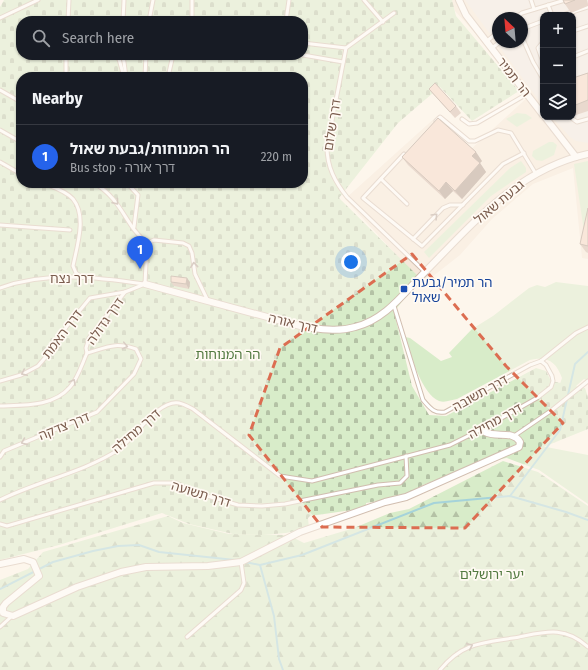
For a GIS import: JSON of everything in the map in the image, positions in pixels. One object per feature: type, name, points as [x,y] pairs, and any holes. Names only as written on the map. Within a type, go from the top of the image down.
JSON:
[{"type":"street","name":"הר תמיר","points":[[459,0],[466,15],[540,111]]},
{"type":"street","name":"הר תמיר","points":[[547,120],[576,157]]},
{"type":"street","name":"גבעת שאול","points":[[425,272],[497,200],[510,190],[536,174],[576,157],[588,154]]},
{"type":"street","name":"דרך אורה","points":[[145,284],[304,327],[323,330],[355,327],[368,322],[394,306],[425,272]]},
{"type":"street","points":[[0,564],[24,560],[33,562],[39,576],[6,602],[3,607],[3,613],[13,616],[85,584],[132,569],[146,567],[208,566],[241,562],[300,532],[406,496],[519,448],[520,442],[514,436],[491,435],[485,432],[484,428]]},
{"type":"lane","points":[[0,18],[38,0]]},
{"type":"lane","points":[[68,16],[69,0]]},
{"type":"lane","points":[[123,16],[124,0]]},
{"type":"lane","points":[[150,16],[152,0]]},
{"type":"lane","points":[[192,0],[192,16]]},
{"type":"lane","points":[[287,16],[289,0]]},
{"type":"lane","points":[[364,0],[382,22]]},
{"type":"lane","points":[[531,0],[534,9]]},
{"type":"lane","points":[[528,12],[565,0]]},
{"type":"lane","points":[[548,5],[551,12]]},
{"type":"lane","points":[[572,12],[588,7]]},
{"type":"lane","points":[[308,44],[346,48],[394,13]]},
{"type":"lane","points":[[528,27],[540,22]]},
{"type":"lane","points":[[576,30],[588,26]]},
{"type":"lane","points":[[487,41],[492,37]]},
{"type":"lane","name":"דרך שלום","points":[[346,48],[327,147],[329,166],[338,186],[347,197],[425,272]]},
{"type":"lane","points":[[526,48],[532,62],[540,74]]},
{"type":"lane","points":[[576,56],[588,51]]},
{"type":"lane","points":[[308,56],[343,62]]},
{"type":"lane","points":[[66,60],[66,72]]},
{"type":"lane","points":[[119,60],[123,72]]},
{"type":"lane","points":[[123,60],[124,72]]},
{"type":"lane","points":[[145,72],[146,60]]},
{"type":"lane","points":[[169,72],[172,60]]},
{"type":"lane","points":[[0,90],[16,99]]},
{"type":"lane","points":[[462,119],[468,124],[477,123],[527,94]]},
{"type":"lane","points":[[434,123],[440,117],[469,141],[475,141],[498,130],[511,133],[536,174]]},
{"type":"lane","points":[[574,120],[577,122],[588,119]]},
{"type":"lane","points":[[0,130],[16,139]]},
{"type":"lane","points":[[408,151],[363,198],[422,246],[502,164],[524,153]]},
{"type":"lane","points":[[0,162],[16,171]]},
{"type":"lane","points":[[381,179],[407,204]]},
{"type":"lane","points":[[55,188],[73,200],[80,216],[80,228],[73,266],[76,273],[82,277]]},
{"type":"lane","points":[[102,188],[118,203],[140,237],[147,243]]},
{"type":"lane","points":[[132,188],[138,195],[134,227]]},
{"type":"lane","points":[[413,239],[443,208],[450,205],[463,205]]},
{"type":"lane","points":[[0,225],[70,230]]},
{"type":"lane","points":[[147,243],[154,240],[183,243],[189,246],[192,253],[195,274],[208,300]]},
{"type":"lane","points":[[145,284],[147,243]]},
{"type":"lane","name":"דרך נצח","points":[[0,288],[32,279],[82,277],[145,284]]},
{"type":"lane","name":"דרך גדולה","points":[[0,406],[18,406],[52,401],[71,387],[88,353],[86,348],[89,338],[125,292],[145,284]]},
{"type":"lane","name":"דרך האמת","points":[[0,381],[21,375],[38,366],[50,352],[67,326],[90,298],[125,292]]},
{"type":"lane","name":"דרך תשובה","points":[[394,306],[423,400],[430,409],[438,413],[445,412],[530,365],[541,361]]},
{"type":"lane","points":[[541,361],[576,333],[588,327]]},
{"type":"lane","name":"דרך צדקה","points":[[0,457],[4,451],[97,412],[134,374],[141,359],[136,349],[123,344],[110,345],[88,353]]},
{"type":"lane","name":"דרך מחילה","points":[[0,500],[88,466],[119,450],[168,404],[178,403],[193,409],[280,476],[312,481],[450,445],[484,428],[537,398],[551,386],[553,382],[552,376],[546,365],[541,361]]},
{"type":"lane","points":[[514,436],[552,410],[588,381]]},
{"type":"lane","name":"דרך תשועה","points":[[0,524],[7,526],[154,483],[176,483],[190,491],[238,505],[262,506],[285,504],[378,485],[400,483],[406,476],[406,456]]},
{"type":"lane","points":[[187,637],[241,590],[244,583],[241,562]]},
{"type":"lane","points":[[0,627],[13,616]]},
{"type":"lane","points":[[440,670],[448,660],[475,644],[543,632],[566,634],[588,647]]},
{"type":"highlighted area","points":[[412,254],[506,366],[563,423],[465,528],[322,527],[249,435],[280,348]]},
{"type":"shaded area","points":[[451,0],[588,0],[588,259],[582,258],[573,168],[533,184],[492,219],[460,255],[423,284],[345,199],[437,116],[469,151],[531,94],[455,11]]},
{"type":"shaded area","points":[[465,0],[588,0],[588,143],[576,141],[570,137],[555,120],[576,120],[576,12],[540,12],[540,102],[500,48],[528,48],[528,12],[492,12],[492,37]]},
{"type":"green space","name":"הר המנוחות","points":[[4,0],[452,0],[456,16],[519,91],[472,121],[440,87],[398,123],[339,198],[420,278],[394,312],[412,386],[429,415],[446,416],[536,368],[546,371],[551,381],[585,388],[588,397],[588,429],[531,452],[469,467],[423,485],[402,497],[366,503],[366,508],[310,516],[308,518],[309,528],[286,533],[263,535],[233,534],[189,524],[162,513],[59,545],[0,560],[0,7]]},
{"type":"green space","points":[[517,113],[526,114],[532,118],[517,127],[506,119]]},
{"type":"green space","points":[[549,142],[553,142],[557,145],[554,155],[542,161],[536,160],[532,156],[533,151]]},
{"type":"green space","points":[[521,161],[526,168],[526,172],[491,196],[429,258],[424,252],[510,168]]},
{"type":"green space","points":[[588,161],[588,226],[585,238],[574,164]]},
{"type":"green space","points":[[556,282],[588,286],[588,381],[584,379],[552,407],[562,378],[560,372],[550,361],[546,359],[536,359],[530,360],[457,399],[441,402],[433,397],[422,382],[405,337],[410,338],[441,361],[452,357],[449,353],[472,329],[493,316],[529,288],[537,285],[545,287]]},
{"type":"green space","points":[[520,442],[588,455],[588,504],[539,470],[507,458]]},
{"type":"green space","name":"יער ירושלים","points":[[503,461],[538,472],[588,506],[588,670],[0,670],[0,580],[28,569],[43,552],[168,516],[183,523],[229,534],[288,535],[304,543],[354,528],[390,513],[409,509]]},
{"type":"building","points":[[563,0],[575,0],[565,4]]},
{"type":"building","points":[[588,73],[588,100],[576,105],[576,84],[576,77]]},
{"type":"building","points":[[435,83],[456,106],[450,112],[429,89]]},
{"type":"building","points":[[438,118],[476,152],[472,156],[480,163],[455,191],[446,182],[439,191],[402,157]]},
{"type":"building","points":[[588,208],[588,246],[580,244]]},
{"type":"building","points":[[171,276],[187,278],[186,284],[171,282]]},
{"type":"waterway","points":[[510,496],[560,430],[575,364],[588,352]]},
{"type":"waterway","points":[[245,562],[260,565],[302,555],[434,503],[510,496],[588,520]]},
{"type":"waterway","points":[[0,589],[53,562],[118,546],[139,545],[159,552],[235,560]]},
{"type":"waterway","points":[[260,565],[274,616],[279,659],[283,670]]},
{"type":"place","name":"הר המנוחות/גבעת שאול","points":[[140,269]]},
{"type":"place","name":"הר תמיר/גבעת שאול","points":[[404,289]]}]
